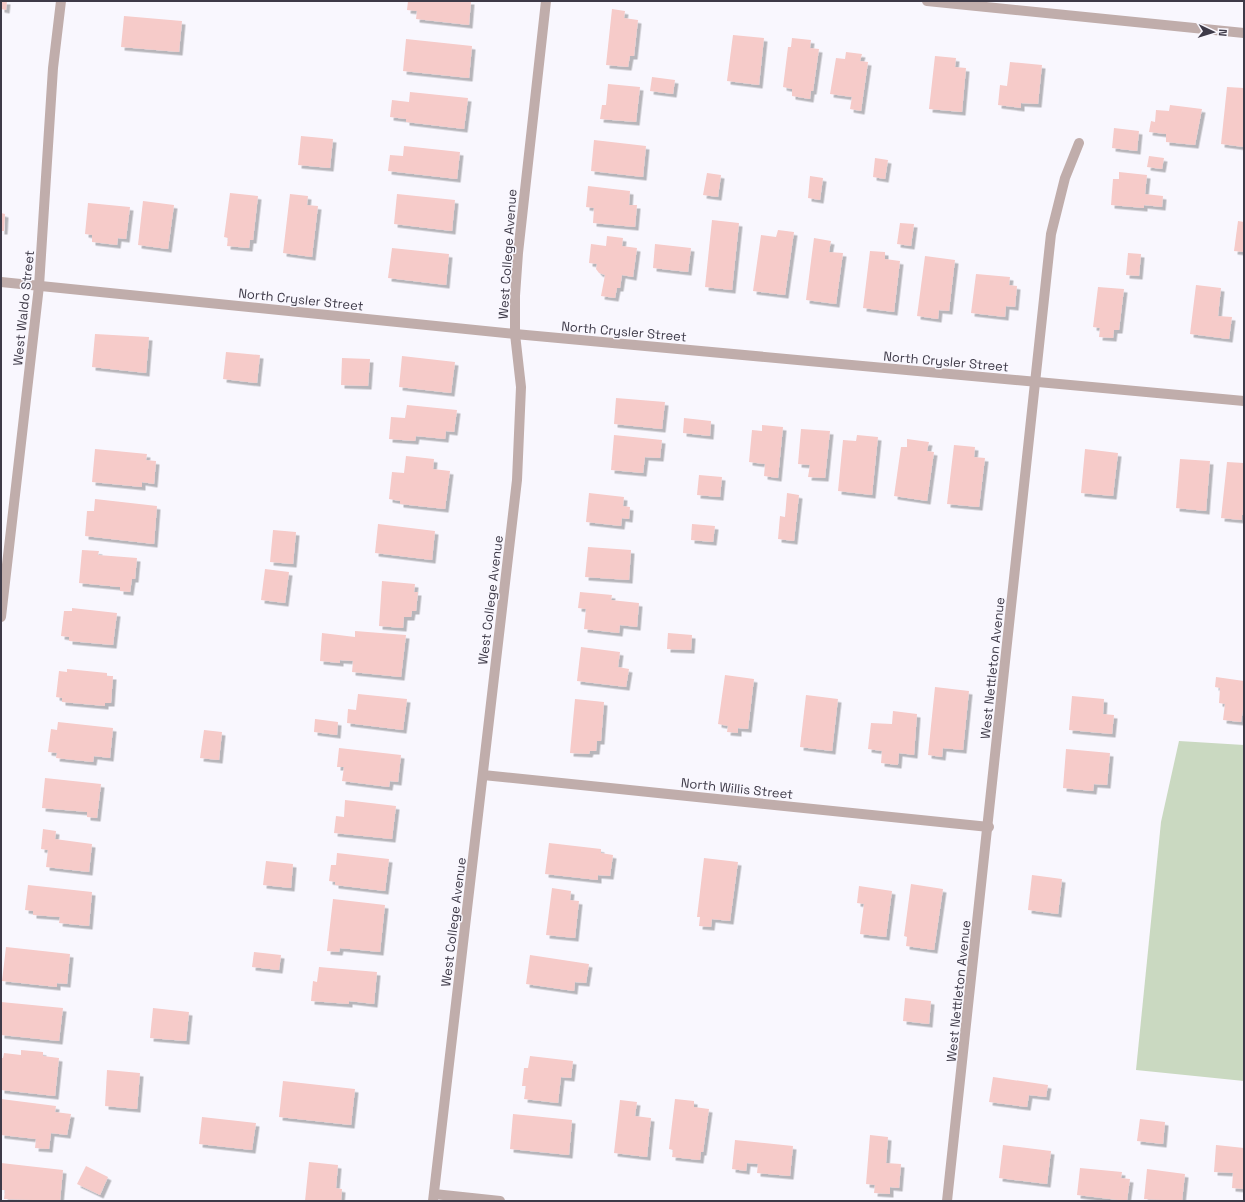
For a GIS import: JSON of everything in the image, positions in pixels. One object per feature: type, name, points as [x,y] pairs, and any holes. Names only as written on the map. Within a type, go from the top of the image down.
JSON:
[{"type":"street","name":"West Waldo Street","points":[[1,617],[39,286],[53,68],[61,1]]},
{"type":"street","name":"West College Avenue","points":[[434,1198],[517,480],[521,387],[515,334],[518,253],[546,1]]},
{"type":"street","points":[[927,1],[1244,33]]},
{"type":"street","name":"West Nettleton Avenue","points":[[947,1201],[989,827],[1034,383],[1051,234],[1065,178],[1079,142]]},
{"type":"street","name":"North Crysler Street","points":[[1,282],[515,334],[1034,383],[1244,401]]},
{"type":"street","name":"North Willis Street","points":[[483,776],[989,827]]},
{"type":"street","points":[[434,1198],[500,1201]]},
{"type":"green space","points":[[1179,741],[1244,745],[1244,1081],[1136,1070],[1161,822]]},
{"type":"building","points":[[1,1],[7,1],[6,10],[1,9]]},
{"type":"building","points":[[408,1],[471,1],[469,25],[416,19],[417,11],[407,10]]},
{"type":"building","points":[[612,9],[625,11],[624,18],[638,20],[634,56],[630,56],[628,67],[606,65]]},
{"type":"building","points":[[124,16],[182,21],[179,52],[121,47]]},
{"type":"building","points":[[733,35],[764,38],[759,85],[727,81]]},
{"type":"building","points":[[792,38],[811,40],[810,48],[819,49],[813,91],[811,91],[810,99],[792,96],[792,89],[783,87],[788,47],[791,47]]},
{"type":"building","points":[[406,39],[472,46],[469,78],[403,71]]},
{"type":"building","points":[[846,52],[862,54],[860,61],[868,62],[861,111],[850,109],[852,97],[830,94],[836,58],[845,59]]},
{"type":"building","points":[[935,56],[956,58],[955,67],[966,68],[962,112],[929,109]]},
{"type":"building","points":[[1010,62],[1042,65],[1038,104],[1021,103],[1021,108],[998,105],[1000,85],[1007,86]]},
{"type":"building","points":[[652,77],[675,80],[673,94],[650,91]]},
{"type":"building","points":[[608,84],[640,87],[636,122],[600,119],[602,105],[606,105]]},
{"type":"building","points":[[1227,87],[1244,88],[1244,147],[1221,144]]},
{"type":"building","points":[[410,92],[468,98],[464,129],[406,122],[406,119],[390,117],[392,100],[409,102]]},
{"type":"building","points":[[1170,105],[1202,109],[1195,145],[1166,142],[1166,134],[1149,132],[1151,121],[1155,122],[1156,110],[1169,111]]},
{"type":"building","points":[[1114,128],[1139,131],[1137,151],[1112,148]]},
{"type":"building","points":[[301,136],[333,139],[330,168],[298,165]]},
{"type":"building","points":[[594,140],[646,146],[643,177],[591,171]]},
{"type":"building","points":[[404,146],[460,152],[457,179],[388,171],[390,155],[403,156]]},
{"type":"building","points":[[1149,156],[1164,158],[1162,169],[1147,167]]},
{"type":"building","points":[[875,158],[888,160],[885,179],[873,177]]},
{"type":"building","points":[[1119,172],[1147,175],[1145,194],[1163,196],[1162,207],[1144,205],[1144,208],[1111,205],[1113,179],[1119,179]]},
{"type":"building","points":[[707,173],[721,175],[718,197],[703,195]]},
{"type":"building","points":[[810,176],[823,178],[820,200],[808,198]]},
{"type":"building","points":[[588,186],[630,191],[629,205],[637,205],[635,227],[593,223],[594,208],[586,207]]},
{"type":"building","points":[[230,193],[258,196],[253,240],[250,240],[249,248],[227,246],[228,238],[224,237]]},
{"type":"building","points":[[290,194],[308,196],[307,205],[318,206],[312,257],[283,253]]},
{"type":"building","points":[[397,194],[455,200],[452,231],[394,224]]},
{"type":"building","points":[[143,201],[174,205],[168,249],[138,245]]},
{"type":"building","points":[[88,203],[130,207],[126,239],[118,238],[117,245],[92,242],[92,235],[85,234]]},
{"type":"building","points":[[1,213],[5,214],[4,231],[1,231]]},
{"type":"building","points":[[712,220],[739,223],[732,290],[705,287]]},
{"type":"building","points":[[1238,221],[1244,222],[1244,252],[1234,251]]},
{"type":"building","points":[[900,223],[914,224],[911,246],[897,244]]},
{"type":"building","points":[[778,230],[794,232],[785,295],[753,291],[761,235],[776,237]]},
{"type":"building","points":[[607,236],[623,238],[622,246],[637,248],[633,277],[622,275],[620,288],[617,288],[615,298],[601,296],[605,275],[599,273],[596,269],[597,264],[589,263],[591,244],[606,246]]},
{"type":"building","points":[[814,238],[831,241],[829,252],[843,253],[836,304],[806,300]]},
{"type":"building","points":[[655,244],[691,248],[688,272],[653,268]]},
{"type":"building","points":[[392,248],[449,254],[446,285],[388,278]]},
{"type":"building","points":[[870,251],[885,252],[885,259],[900,261],[894,312],[863,308]]},
{"type":"building","points":[[1128,253],[1141,254],[1139,276],[1126,275]]},
{"type":"building","points":[[925,256],[955,260],[949,311],[939,310],[938,319],[917,316]]},
{"type":"building","points":[[976,274],[1010,277],[1009,285],[1017,286],[1015,307],[1006,306],[1005,317],[971,313]]},
{"type":"building","points":[[1196,285],[1221,288],[1218,316],[1232,317],[1229,339],[1190,334]]},
{"type":"building","points":[[1098,287],[1124,289],[1119,330],[1114,330],[1113,338],[1099,337],[1100,328],[1093,327]]},
{"type":"building","points":[[95,334],[149,337],[146,373],[92,367]]},
{"type":"building","points":[[226,352],[260,355],[257,383],[223,379]]},
{"type":"building","points":[[402,356],[455,362],[451,393],[399,387]]},
{"type":"building","points":[[342,358],[370,359],[368,386],[341,385]]},
{"type":"building","points":[[616,398],[665,402],[662,429],[614,424]]},
{"type":"building","points":[[407,405],[457,410],[454,432],[446,431],[445,439],[416,436],[415,441],[389,439],[391,417],[405,418]]},
{"type":"building","points":[[684,418],[711,421],[710,436],[683,433]]},
{"type":"building","points":[[762,425],[783,427],[778,478],[764,476],[765,464],[749,462],[752,430],[762,431]]},
{"type":"building","points":[[801,429],[830,431],[825,478],[808,477],[810,465],[798,464]]},
{"type":"building","points":[[614,435],[662,440],[660,458],[645,457],[643,473],[611,470]]},
{"type":"building","points":[[857,435],[878,437],[872,495],[838,491],[843,440],[856,441]]},
{"type":"building","points":[[907,439],[929,442],[927,451],[934,452],[927,501],[894,496],[901,447],[907,447]]},
{"type":"building","points":[[954,445],[975,447],[974,457],[985,458],[979,507],[947,504]]},
{"type":"building","points":[[95,449],[147,454],[146,460],[156,461],[154,484],[142,482],[142,487],[92,482]]},
{"type":"building","points":[[1085,449],[1118,453],[1113,496],[1081,493]]},
{"type":"building","points":[[406,456],[434,459],[433,469],[450,471],[445,509],[400,504],[400,501],[389,499],[392,472],[404,473]]},
{"type":"building","points":[[1180,459],[1210,461],[1206,511],[1176,508]]},
{"type":"building","points":[[1227,462],[1244,463],[1244,515],[1242,515],[1242,520],[1221,518]]},
{"type":"building","points":[[699,475],[722,477],[720,497],[697,495]]},
{"type":"building","points":[[589,493],[624,497],[623,506],[630,507],[629,519],[622,518],[621,526],[586,522]]},
{"type":"building","points":[[787,493],[799,495],[794,541],[778,539],[780,516],[785,517]]},
{"type":"building","points":[[95,499],[157,506],[154,544],[85,536],[87,511],[94,511]]},
{"type":"building","points":[[378,524],[435,531],[432,560],[375,553]]},
{"type":"building","points":[[692,524],[715,526],[713,542],[691,540]]},
{"type":"building","points":[[273,530],[296,532],[293,564],[270,562]]},
{"type":"building","points":[[588,547],[631,550],[629,580],[585,577]]},
{"type":"building","points":[[82,550],[99,551],[98,555],[137,558],[135,579],[132,579],[130,592],[120,591],[120,587],[79,583]]},
{"type":"building","points":[[265,569],[289,572],[285,603],[261,600]]},
{"type":"building","points":[[382,581],[415,584],[414,592],[418,592],[416,611],[412,611],[411,617],[404,617],[403,628],[379,626]]},
{"type":"building","points":[[580,592],[612,595],[611,600],[639,603],[637,627],[620,625],[619,633],[584,629],[586,609],[578,608]]},
{"type":"building","points":[[72,608],[117,613],[113,645],[69,641],[69,637],[61,636],[64,611],[72,611]]},
{"type":"building","points":[[355,631],[406,635],[401,677],[352,672],[353,661],[340,660],[340,663],[320,661],[322,633],[355,637]]},
{"type":"building","points":[[668,633],[692,635],[691,650],[667,649]]},
{"type":"building","points":[[581,647],[620,652],[618,667],[629,669],[626,687],[577,681]]},
{"type":"building","points":[[67,669],[107,673],[107,676],[113,676],[111,703],[105,703],[105,706],[62,702],[62,698],[56,697],[59,671],[67,672]]},
{"type":"building","points":[[725,675],[754,679],[748,729],[738,728],[738,733],[727,732],[728,726],[718,724]]},
{"type":"building","points":[[1216,677],[1244,681],[1244,711],[1243,710],[1241,722],[1223,720],[1225,704],[1219,703],[1220,688],[1215,687]]},
{"type":"building","points":[[935,687],[969,691],[963,750],[943,748],[942,757],[928,755]]},
{"type":"building","points":[[358,694],[407,699],[403,730],[347,723],[348,709],[356,710]]},
{"type":"building","points":[[806,695],[838,699],[832,751],[800,747]]},
{"type":"building","points":[[1072,696],[1104,699],[1103,714],[1114,715],[1112,734],[1069,730]]},
{"type":"building","points":[[575,699],[604,702],[601,741],[597,741],[596,751],[590,751],[589,754],[570,753]]},
{"type":"building","points":[[893,711],[917,714],[914,755],[899,753],[898,765],[881,763],[882,751],[868,749],[871,723],[892,724]]},
{"type":"building","points":[[315,719],[338,722],[337,735],[314,732]]},
{"type":"building","points":[[58,722],[113,728],[110,758],[94,756],[93,762],[56,758],[57,753],[48,752],[51,729],[57,730]]},
{"type":"building","points":[[204,730],[222,732],[219,760],[200,758]]},
{"type":"building","points":[[339,748],[401,755],[398,782],[390,781],[389,787],[342,781],[344,767],[337,767]]},
{"type":"building","points":[[1066,749],[1110,753],[1107,785],[1094,784],[1093,791],[1063,788]]},
{"type":"building","points":[[45,778],[101,784],[97,818],[87,817],[87,812],[42,808]]},
{"type":"building","points":[[345,800],[396,806],[392,839],[334,833],[336,816],[344,817]]},
{"type":"building","points":[[43,829],[56,831],[55,839],[92,844],[89,872],[46,867],[48,850],[41,849]]},
{"type":"building","points":[[549,843],[601,849],[601,853],[613,855],[610,876],[598,875],[598,880],[545,874]]},
{"type":"building","points":[[337,853],[389,859],[385,891],[335,885],[335,882],[329,881],[331,865],[336,865]]},
{"type":"building","points":[[704,858],[738,862],[730,921],[712,919],[711,927],[699,926],[700,917],[697,917]]},
{"type":"building","points":[[266,861],[293,864],[291,888],[263,885]]},
{"type":"building","points":[[1032,875],[1062,879],[1058,914],[1028,910]]},
{"type":"building","points":[[911,884],[943,889],[934,950],[906,946],[907,937],[904,936]]},
{"type":"building","points":[[28,885],[92,892],[89,926],[59,923],[60,917],[33,915],[33,911],[25,910]]},
{"type":"building","points":[[859,886],[892,891],[886,937],[860,934],[864,904],[857,903]]},
{"type":"building","points":[[552,888],[571,891],[570,900],[579,901],[575,938],[546,935]]},
{"type":"building","points":[[333,899],[385,905],[380,952],[340,948],[339,952],[327,951]]},
{"type":"building","points":[[6,947],[70,954],[67,984],[57,983],[57,987],[2,981]]},
{"type":"building","points":[[254,952],[281,955],[279,970],[252,967]]},
{"type":"building","points":[[530,955],[589,964],[586,983],[575,982],[574,991],[526,984]]},
{"type":"building","points":[[319,967],[377,972],[374,1004],[349,1001],[349,1004],[311,1001],[313,981],[317,982]]},
{"type":"building","points":[[905,998],[931,1001],[929,1024],[903,1021]]},
{"type":"building","points":[[1,1002],[63,1008],[59,1041],[1,1035]]},
{"type":"building","points":[[153,1008],[189,1012],[186,1041],[150,1038]]},
{"type":"building","points":[[21,1050],[43,1052],[43,1056],[59,1058],[55,1096],[1,1090],[1,1058],[3,1058],[4,1053],[21,1055]]},
{"type":"building","points":[[530,1056],[573,1061],[571,1078],[561,1077],[558,1103],[524,1099],[526,1086],[522,1086],[524,1068],[528,1068]]},
{"type":"building","points":[[107,1070],[140,1073],[137,1109],[105,1106]]},
{"type":"building","points":[[993,1077],[1048,1085],[1046,1097],[1029,1095],[1027,1107],[989,1102]]},
{"type":"building","points":[[283,1081],[355,1089],[351,1125],[279,1117]]},
{"type":"building","points":[[1,1099],[56,1106],[55,1112],[71,1114],[67,1135],[51,1133],[49,1149],[35,1148],[36,1139],[1,1135]]},
{"type":"building","points":[[675,1099],[694,1101],[694,1107],[709,1109],[703,1152],[701,1152],[700,1160],[672,1157],[673,1150],[669,1149]]},
{"type":"building","points":[[620,1100],[637,1102],[635,1116],[651,1118],[647,1157],[614,1153]]},
{"type":"building","points":[[513,1114],[572,1120],[569,1155],[510,1149]]},
{"type":"building","points":[[202,1117],[256,1123],[252,1150],[199,1144]]},
{"type":"building","points":[[1140,1119],[1165,1122],[1163,1144],[1137,1141]]},
{"type":"building","points":[[870,1135],[888,1137],[886,1163],[901,1164],[899,1188],[890,1187],[890,1194],[874,1193],[875,1185],[866,1184]]},
{"type":"building","points":[[735,1140],[793,1146],[790,1176],[757,1173],[758,1164],[747,1163],[746,1171],[732,1169]]},
{"type":"building","points":[[1003,1145],[1051,1151],[1047,1184],[999,1178]]},
{"type":"building","points":[[1216,1145],[1244,1148],[1244,1189],[1232,1188],[1233,1173],[1214,1172]]},
{"type":"building","points":[[309,1162],[338,1165],[336,1188],[342,1189],[341,1201],[305,1201]]},
{"type":"building","points":[[1,1163],[63,1170],[60,1201],[4,1199],[5,1190],[1,1190]]},
{"type":"building","points":[[86,1166],[108,1177],[100,1195],[77,1184]]},
{"type":"building","points":[[1080,1168],[1122,1172],[1121,1178],[1130,1179],[1127,1201],[1077,1195]]},
{"type":"building","points":[[1147,1169],[1185,1174],[1182,1201],[1144,1199]]}]
